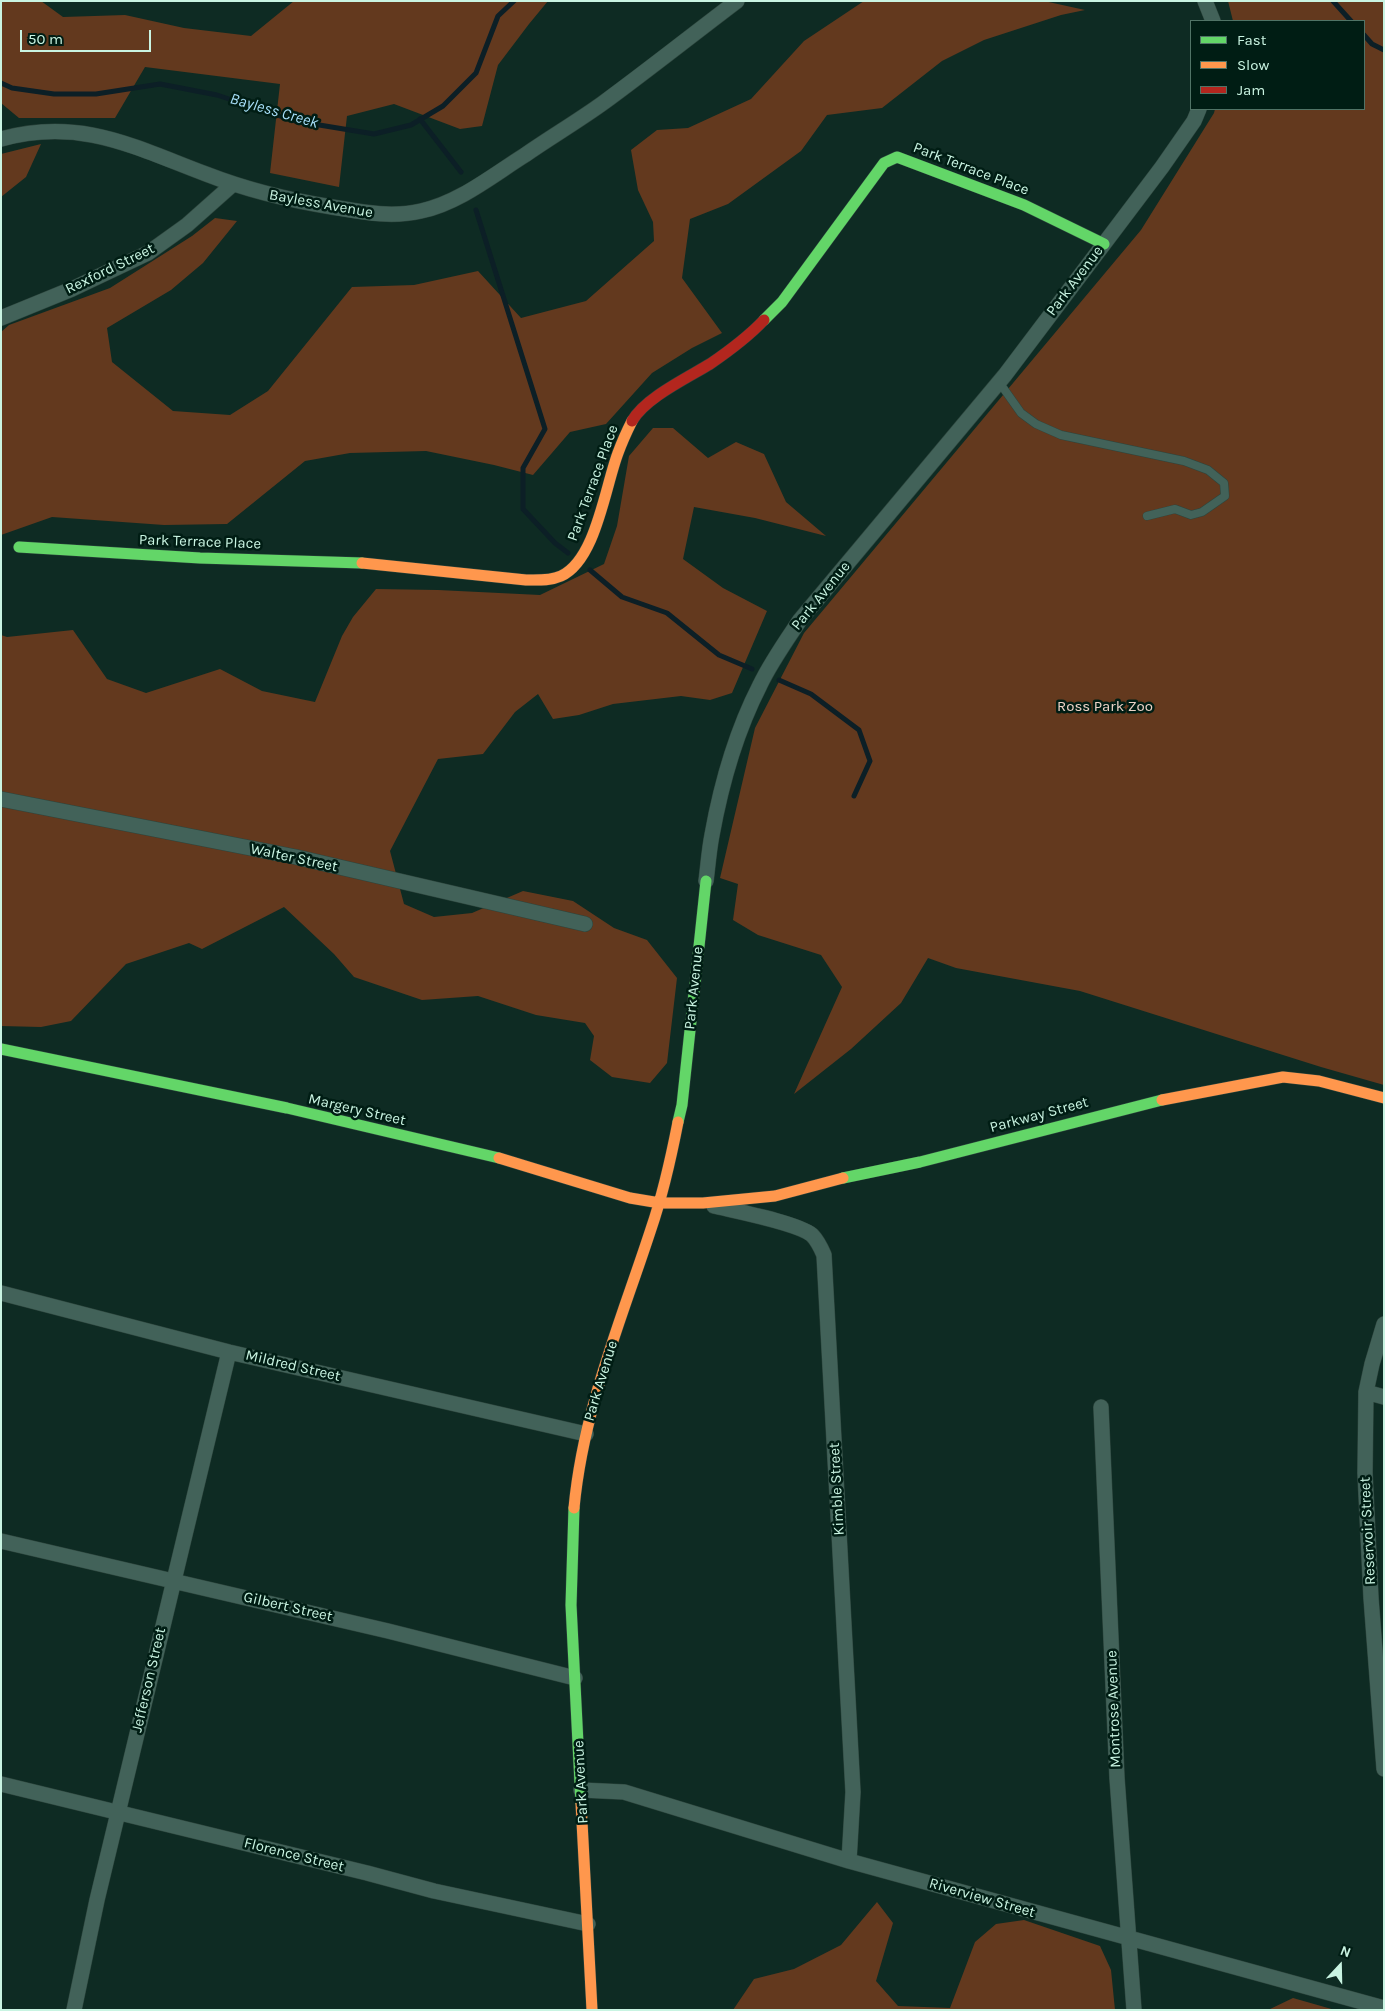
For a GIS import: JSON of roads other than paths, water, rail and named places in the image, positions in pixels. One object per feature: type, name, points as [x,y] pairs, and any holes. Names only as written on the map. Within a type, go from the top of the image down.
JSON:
[{"type":"street","name":"Bayless Avenue","points":[[1,139],[38,132],[66,131],[88,133],[125,144],[232,184],[284,199],[377,215],[420,212],[438,206],[479,185],[602,103],[737,1]]},
{"type":"street","points":[[1205,1],[1213,20]]},
{"type":"street","name":"Park Avenue","points":[[592,2010],[570,1550],[575,1494],[594,1396],[660,1203],[682,1104],[706,881],[712,836],[725,776],[759,687],[771,664],[800,620],[998,382],[1162,167],[1200,110]]},
{"type":"street","name":"Park Terrace Place","points":[[19,547],[200,558],[377,563],[526,580],[549,579],[561,576],[578,563],[590,544],[618,452],[633,418],[659,394],[749,336],[782,302],[884,164],[898,157],[1024,205],[1104,244]]},
{"type":"street","name":"Rexford Street","points":[[1,318],[72,289],[148,253],[187,225],[232,184]]},
{"type":"street","name":"Walter Street","points":[[1,799],[296,857],[585,924]]},
{"type":"street","name":"Margery Street","points":[[1,1050],[287,1108],[502,1160],[630,1198],[660,1203],[703,1203]]},
{"type":"street","name":"Parkway Street","points":[[703,1203],[775,1196],[826,1182],[920,1162],[1176,1096],[1283,1077],[1319,1081],[1384,1098]]},
{"type":"street","name":"Kimble Street","points":[[703,1203],[792,1225],[811,1234],[820,1244],[824,1255],[853,1792],[849,1861]]},
{"type":"street","name":"Mildred Street","points":[[1,1293],[229,1352],[586,1434]]},
{"type":"street","name":"Reservoir Street","points":[[1384,1324],[1366,1392],[1365,1473],[1371,1598],[1381,1706],[1384,1769]]},
{"type":"street","name":"Jefferson Street","points":[[74,2010],[96,1900],[229,1352]]},
{"type":"street","points":[[1366,1392],[1384,1397]]},
{"type":"street","name":"Montrose Avenue","points":[[1101,1408],[1116,1778],[1134,2010]]},
{"type":"street","name":"Gilbert Street","points":[[1,1541],[388,1631],[575,1678]]},
{"type":"street","name":"Florence Street","points":[[1,1784],[368,1873],[434,1891],[588,1924]]},
{"type":"street","name":"Riverview Street","points":[[581,1790],[624,1792],[849,1861],[1384,2008]]},
{"type":"lane","points":[[998,382],[1021,413],[1036,424],[1061,435],[1184,462],[1208,470],[1224,483],[1225,496],[1202,512],[1191,515],[1175,509],[1146,516]]},
{"type":"waterway","name":"Bayless Creek","points":[[1,83],[12,88],[54,94],[96,94],[160,84],[217,95],[295,121],[374,134],[411,125],[443,106],[476,73],[498,16],[514,1]]},
{"type":"waterway","points":[[1333,1],[1350,20]]},
{"type":"waterway","points":[[1365,36],[1372,44],[1384,50]]},
{"type":"waterway","points":[[420,119],[461,172]]},
{"type":"waterway","points":[[476,210],[545,429],[523,468],[523,509],[555,543],[568,553]]},
{"type":"waterway","points":[[590,570],[622,597],[667,613],[719,655],[752,669]]},
{"type":"waterway","points":[[779,680],[811,694],[859,730],[870,761],[854,796]]},
{"type":"park label","name":"Ross Park Zoo","points":[[1105,707]]}]
